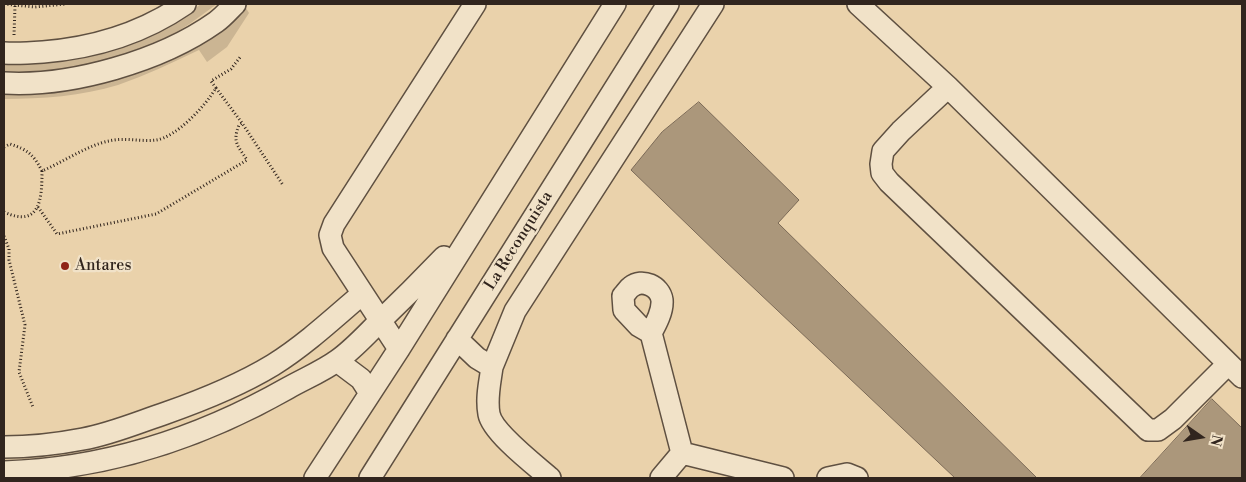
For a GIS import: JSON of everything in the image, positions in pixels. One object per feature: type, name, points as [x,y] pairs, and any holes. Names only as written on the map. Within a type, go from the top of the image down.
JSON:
[{"type":"street","points":[[9,46],[13,54],[55,51],[87,46],[148,26],[185,4]]},
{"type":"street","points":[[4,83],[64,80],[128,65],[191,37],[216,22],[236,4]]},
{"type":"street","points":[[399,349],[333,248],[330,235],[334,224],[475,4]]},
{"type":"street","points":[[315,478],[399,349],[615,4]]},
{"type":"street","name":"La Reconquista","points":[[370,478],[668,4]]},
{"type":"street","points":[[550,478],[498,430],[489,416],[487,401],[492,367],[515,311],[713,4]]},
{"type":"street","points":[[858,4],[948,87],[1235,371],[1173,420],[1158,430],[1148,430],[889,182],[882,173],[880,164],[884,151],[901,131],[948,87]]},
{"type":"street","points":[[4,472],[103,461],[188,436],[242,413],[337,361],[412,291],[481,216]]},
{"type":"street","points":[[4,448],[45,445],[85,439],[136,424],[198,402],[274,365],[310,339],[362,294]]},
{"type":"street","points":[[651,333],[682,453]]},
{"type":"street","points":[[457,339],[477,358],[492,367]]},
{"type":"street","points":[[337,361],[361,379],[370,394]]},
{"type":"street","points":[[660,478],[682,453]]},
{"type":"street","points":[[682,453],[783,478]]},
{"type":"street","points":[[828,478],[847,474],[857,478]]},
{"type":"path","points":[[4,4],[35,7],[66,4]]},
{"type":"path","points":[[9,46],[15,6]]},
{"type":"path","points":[[241,56],[231,69],[211,81],[283,185]]},
{"type":"path","points":[[42,171],[112,140],[157,140],[169,136],[209,100],[216,88]]},
{"type":"path","points":[[38,208],[57,234],[156,214],[247,160],[236,142],[235,134],[239,125],[242,124]]},
{"type":"path","points":[[4,147],[10,144],[24,149],[35,158],[42,171],[42,195],[38,208],[30,214],[20,217],[4,212]]},
{"type":"path","points":[[4,236],[9,248],[25,325],[19,372],[33,407]]},
{"type":"shaded area","points":[[201,4],[217,4],[179,31],[133,52],[91,65],[70,69],[4,75],[4,65],[68,60],[110,51],[131,44],[170,26]]},
{"type":"shaded area","points":[[242,8],[246,8],[249,13],[227,47],[207,62],[199,50],[139,77],[104,89],[62,96],[4,99],[4,92],[75,88],[116,80],[149,67]]},
{"type":"shaded area","points":[[699,102],[799,200],[778,223],[1037,478],[955,478],[631,170],[662,132]]},
{"type":"shaded area","points":[[1212,399],[1242,428],[1242,478],[1140,478]]},
{"type":"place","name":"Antares","points":[[65,266]]}]
